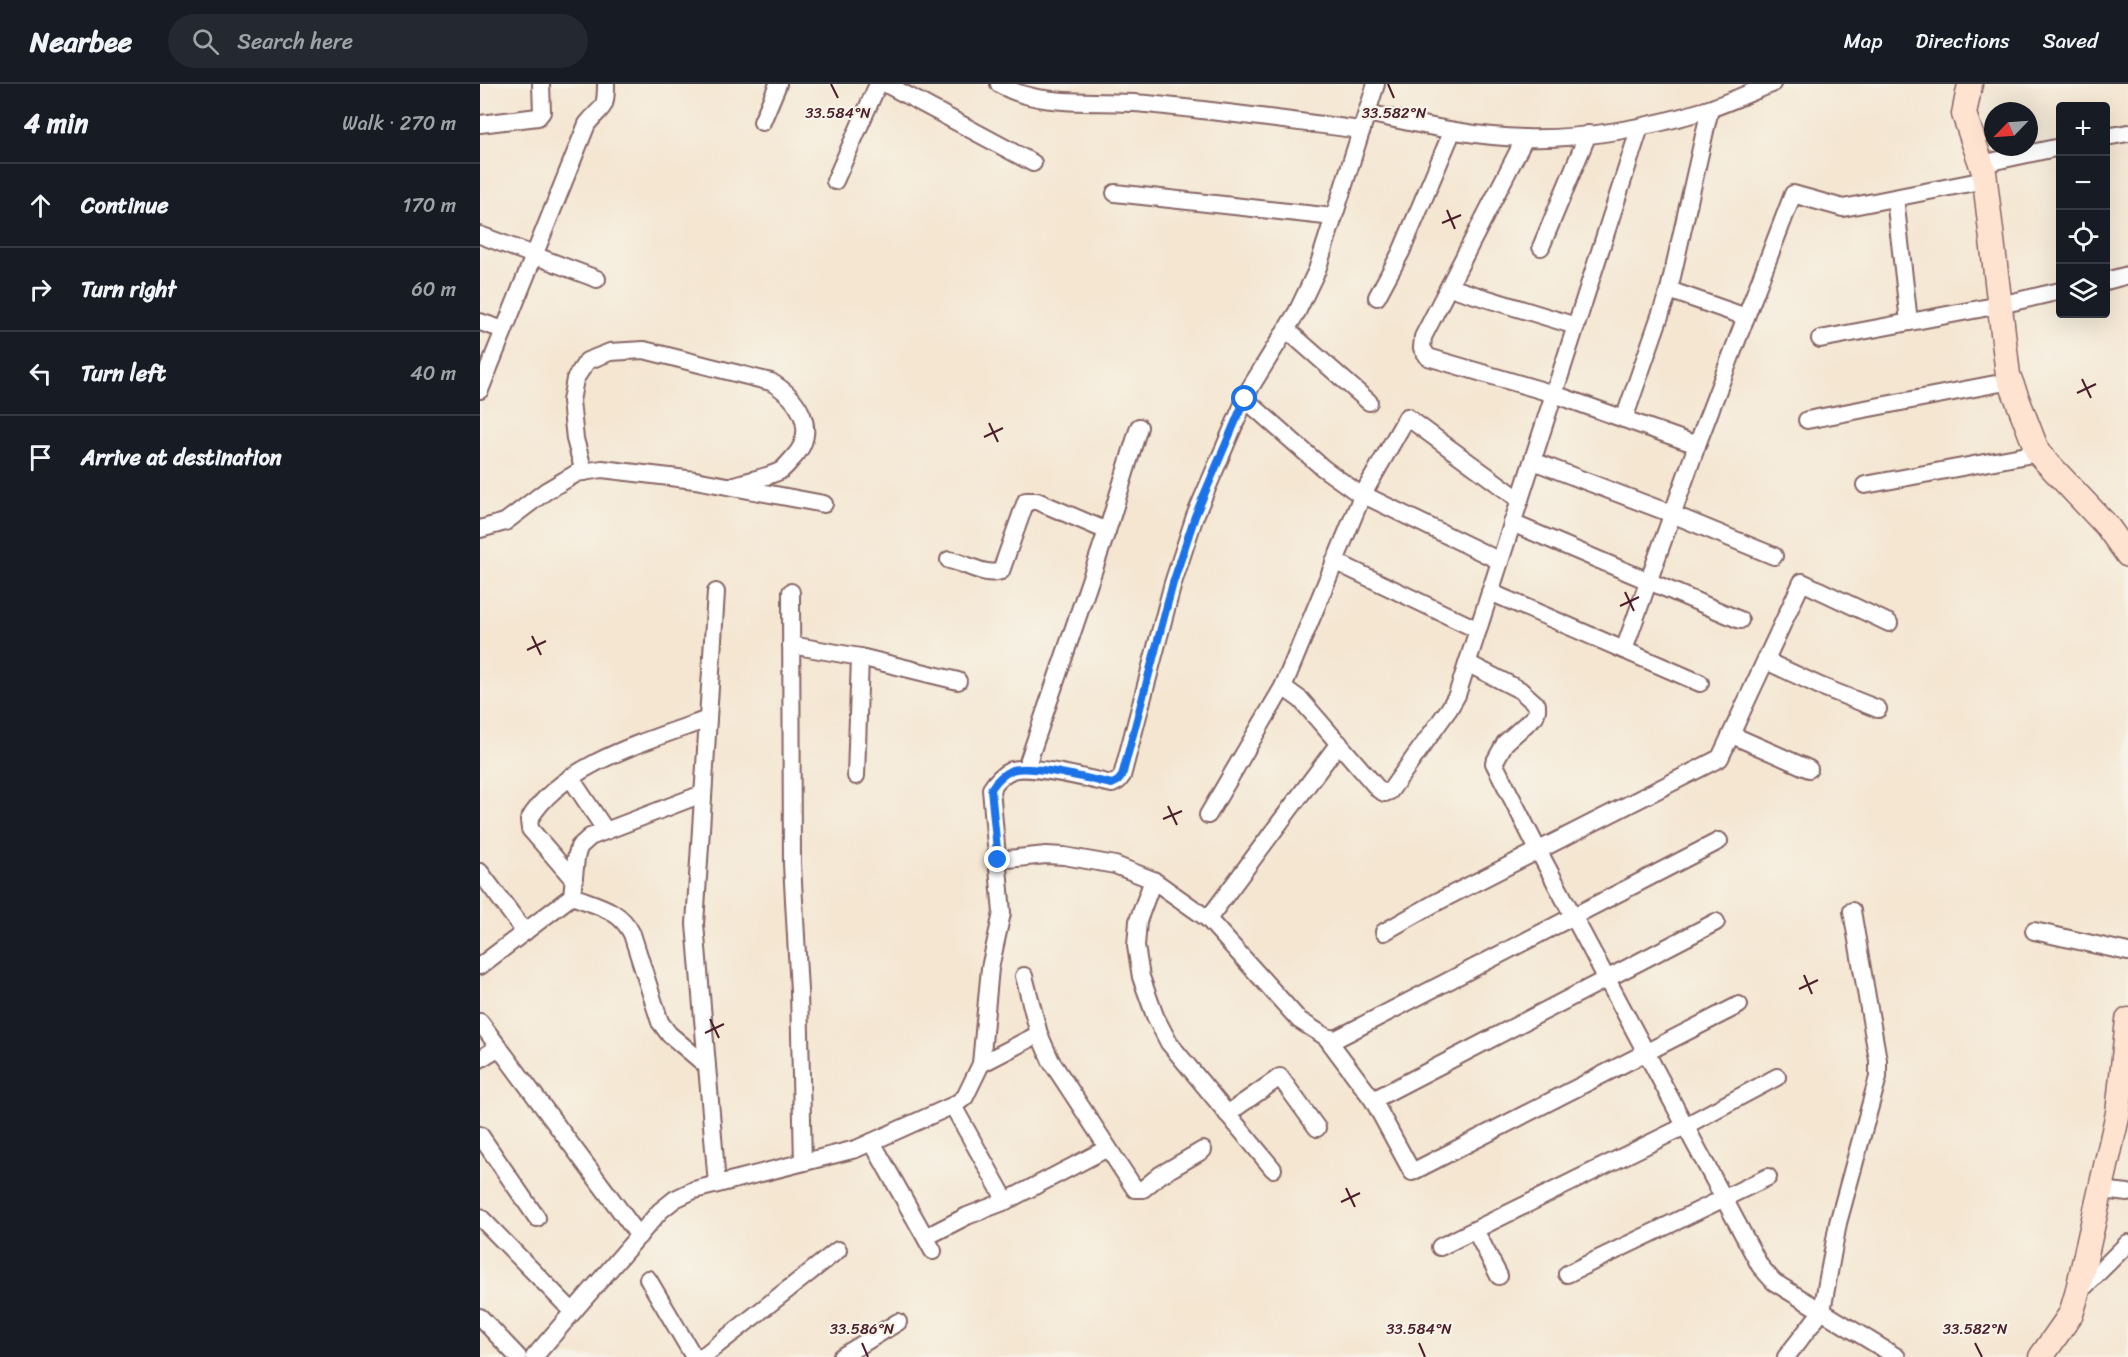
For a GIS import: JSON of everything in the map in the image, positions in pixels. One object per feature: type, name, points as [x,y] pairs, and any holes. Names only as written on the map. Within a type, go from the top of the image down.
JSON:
[{"type":"street","points":[[480,124],[538,117],[542,112],[541,84]]},
{"type":"street","points":[[480,390],[587,124],[593,116],[601,112],[606,103],[606,84]]},
{"type":"street","points":[[762,123],[778,84]]},
{"type":"street","points":[[835,180],[878,84]]},
{"type":"street","points":[[886,84],[1033,163]]},
{"type":"street","points":[[999,84],[1009,90],[1036,98],[1145,103],[1362,130]]},
{"type":"street","points":[[534,1357],[660,1211],[675,1199],[694,1190],[856,1149],[953,1106],[965,1097],[981,1064],[990,968],[1002,913],[991,789],[997,780],[1011,771],[1026,768],[1112,784],[1122,776],[1173,583],[1195,516],[1250,388],[1286,329],[1317,270],[1376,84]]},
{"type":"street","points":[[1367,112],[1452,132],[1525,138],[1588,134],[1640,127],[1710,109],[1772,84]]},
{"type":"street","points":[[1970,84],[1964,114],[1983,172],[2011,381],[2038,453],[2106,526],[2128,555]]},
{"type":"street","points":[[1624,419],[1670,290],[1710,109]]},
{"type":"street","points":[[1283,687],[1301,700],[1379,790],[1385,793],[1390,791],[1449,709],[1457,695],[1640,127]]},
{"type":"street","points":[[1377,297],[1401,252],[1452,132]]},
{"type":"street","points":[[2110,136],[2128,133]]},
{"type":"street","points":[[1541,247],[1588,134]]},
{"type":"street","points":[[1525,138],[1423,337],[1422,348],[1428,357],[1554,394],[1697,445]]},
{"type":"street","points":[[1624,650],[1697,445],[1793,194],[1843,208],[1895,198],[2056,149]]},
{"type":"street","points":[[1115,193],[1334,217]]},
{"type":"street","points":[[1895,198],[1909,322]]},
{"type":"street","points":[[480,235],[597,279]]},
{"type":"street","points":[[2110,279],[2128,275]]},
{"type":"street","points":[[1449,287],[1576,326]]},
{"type":"street","points":[[1670,290],[1746,317]]},
{"type":"street","points":[[1820,339],[2056,292]]},
{"type":"street","points":[[480,322],[504,330]]},
{"type":"street","points":[[1286,329],[1369,402]]},
{"type":"street","points":[[584,472],[571,417],[575,379],[586,362],[594,358],[610,352],[644,350],[771,381],[786,391],[801,410],[805,427],[802,448],[781,470],[731,486]]},
{"type":"street","points":[[1806,420],[2011,381]]},
{"type":"street","points":[[1245,399],[1323,468],[1362,496],[1500,561]]},
{"type":"street","points":[[1208,815],[1283,687],[1362,496],[1407,417],[1520,500]]},
{"type":"street","points":[[1026,768],[1107,531],[1139,427]]},
{"type":"street","points":[[1865,485],[2038,453]]},
{"type":"street","points":[[1533,461],[1774,556]]},
{"type":"street","points":[[480,529],[505,522],[546,491],[577,473],[603,469],[695,480],[824,504]]},
{"type":"street","points":[[949,560],[961,562],[992,574],[1001,572],[1026,501],[1037,501],[1107,531]]},
{"type":"street","points":[[1512,523],[1740,620]]},
{"type":"street","points":[[1334,561],[1478,630]]},
{"type":"street","points":[[1384,932],[1538,850],[1720,758],[1802,582],[1889,623]]},
{"type":"street","points":[[716,592],[694,924],[717,1184]]},
{"type":"street","points":[[791,592],[792,864],[799,991],[803,1162]]},
{"type":"street","points":[[1490,592],[1700,683]]},
{"type":"street","points":[[791,645],[860,657],[958,681]]},
{"type":"street","points":[[856,776],[860,657]]},
{"type":"street","points":[[1766,661],[1878,709]]},
{"type":"street","points":[[1467,663],[1520,690],[1537,705],[1534,716],[1505,742],[1494,763],[1606,979],[1766,1275],[1897,1357]]},
{"type":"street","points":[[707,1066],[669,1034],[660,1022],[632,934],[626,922],[573,888],[530,829],[529,820],[540,804],[570,777],[633,746],[708,719]]},
{"type":"street","points":[[1732,735],[1809,769]]},
{"type":"street","points":[[1208,919],[1339,744]]},
{"type":"street","points":[[570,777],[606,831]]},
{"type":"street","points":[[480,966],[525,932],[573,888],[579,847],[590,837],[702,794]]},
{"type":"street","points":[[998,860],[1046,855],[1064,856],[1115,865],[1153,880],[1208,919],[1299,1020],[1326,1037],[1336,1039],[1719,841]]},
{"type":"street","points":[[480,872],[525,932]]},
{"type":"street","points":[[1153,880],[1138,921],[1136,946],[1141,977],[1155,1016],[1169,1043],[1273,1169]]},
{"type":"street","points":[[1786,1357],[1822,1311],[1838,1223],[1878,1077],[1878,1060],[1852,911]]},
{"type":"street","points":[[1373,1100],[1716,922]]},
{"type":"street","points":[[2034,931],[2128,952]]},
{"type":"street","points":[[1024,976],[1039,1034],[1051,1060],[1135,1189],[1143,1188],[1160,1175],[1203,1150]]},
{"type":"street","points":[[1326,1037],[1373,1100],[1412,1172],[1739,1005]]},
{"type":"street","points":[[2041,1357],[2071,1314],[2077,1294],[2118,1113],[2128,1020]]},
{"type":"street","points":[[480,1022],[639,1236]]},
{"type":"street","points":[[981,1064],[1039,1034]]},
{"type":"street","points":[[480,1059],[499,1047]]},
{"type":"street","points":[[1227,1114],[1280,1077],[1317,1128]]},
{"type":"street","points":[[1440,1247],[1685,1126],[1777,1077]]},
{"type":"street","points":[[953,1106],[1006,1201]]},
{"type":"street","points":[[480,1135],[537,1218]]},
{"type":"street","points":[[872,1142],[930,1244],[967,1216],[1006,1201],[1108,1148]]},
{"type":"street","points":[[1567,1274],[1768,1177]]},
{"type":"street","points":[[2101,1190],[2128,1193]]},
{"type":"street","points":[[480,1217],[573,1312]]},
{"type":"street","points":[[1475,1230],[1499,1276]]},
{"type":"street","points":[[2077,1294],[2128,1243]]},
{"type":"street","points":[[702,1357],[838,1250]]},
{"type":"street","points":[[648,1279],[694,1357]]},
{"type":"street","points":[[480,1317],[518,1357]]},
{"type":"street","points":[[841,1357],[898,1322]]},
{"type":"route","points":[[998,860],[991,789],[997,780],[1011,771],[1026,768],[1112,784],[1122,776],[1173,583],[1195,516],[1245,399]]}]
